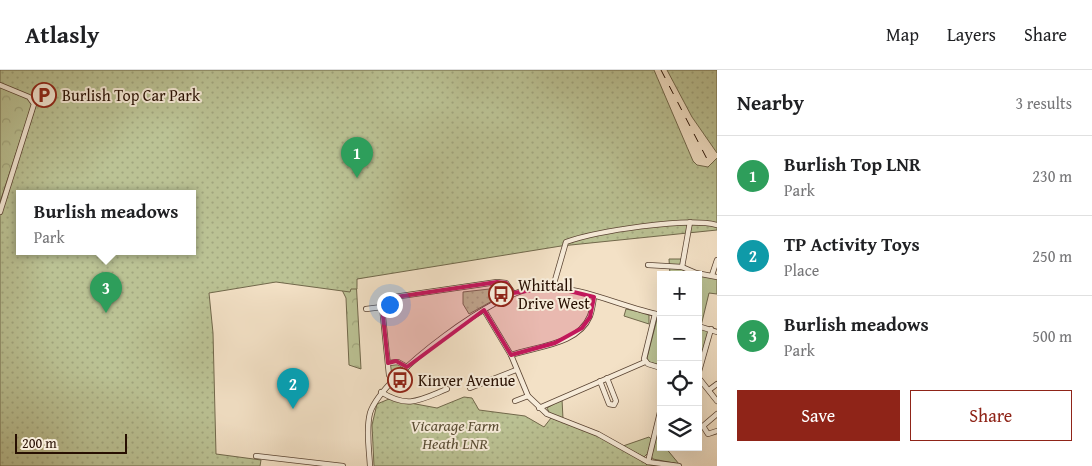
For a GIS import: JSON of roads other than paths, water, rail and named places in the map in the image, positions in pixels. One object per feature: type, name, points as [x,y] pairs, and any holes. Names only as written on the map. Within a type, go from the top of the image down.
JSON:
[{"type":"street","points":[[0,85],[29,97],[34,104],[0,212]]},
{"type":"street","points":[[682,267],[690,222]]},
{"type":"street","points":[[553,287],[566,242],[622,230],[690,222],[717,224]]},
{"type":"street","points":[[702,275],[715,276],[717,260]]},
{"type":"street","points":[[648,265],[682,267],[690,271]]},
{"type":"street","points":[[392,380],[388,363],[382,306],[385,300],[394,297],[497,282],[506,283],[513,293]]},
{"type":"street","points":[[370,466],[369,422],[373,407],[381,392],[407,367],[458,327],[513,293],[538,286],[553,287],[657,315]]},
{"type":"street","points":[[511,355],[569,338],[582,328],[590,317],[594,297]]},
{"type":"street","points":[[366,309],[382,306]]},
{"type":"street","points":[[484,310],[511,355],[528,396],[539,408],[557,419],[598,434],[648,462],[679,466]]},
{"type":"street","points":[[645,362],[658,316]]},
{"type":"street","points":[[702,327],[717,332]]},
{"type":"street","points":[[702,361],[710,329]]},
{"type":"street","points":[[388,363],[398,362],[407,367]]},
{"type":"street","points":[[539,408],[645,362],[657,366]]},
{"type":"street","points":[[470,388],[516,370]]},
{"type":"street","points":[[600,381],[610,404],[614,405],[616,401],[606,378]]},
{"type":"street","points":[[702,382],[717,401]]},
{"type":"street","points":[[708,390],[717,384]]},
{"type":"street","points":[[381,392],[394,400],[407,403],[447,390]]},
{"type":"street","points":[[515,401],[528,396]]},
{"type":"street","points":[[717,414],[703,426],[708,434],[717,431]]},
{"type":"street","points":[[648,462],[657,425]]},
{"type":"street","points":[[256,456],[343,466]]},
{"type":"railway","points":[[661,70],[707,159]]},
{"type":"place","name":"Burlish Top Car Park","points":[[44,95]]},
{"type":"place","name":"Burlish Top LNR","points":[[357,178]]},
{"type":"place","name":"Whittall Drive West","points":[[501,294]]},
{"type":"place","name":"Burlish meadows","points":[[106,313]]},
{"type":"place","name":"Kinver Avenue","points":[[400,380]]},
{"type":"place","name":"TP Activity Toys","points":[[293,409]]},
{"type":"park label","name":"Vicarage Farm Heath LNR","points":[[455,434]]}]
